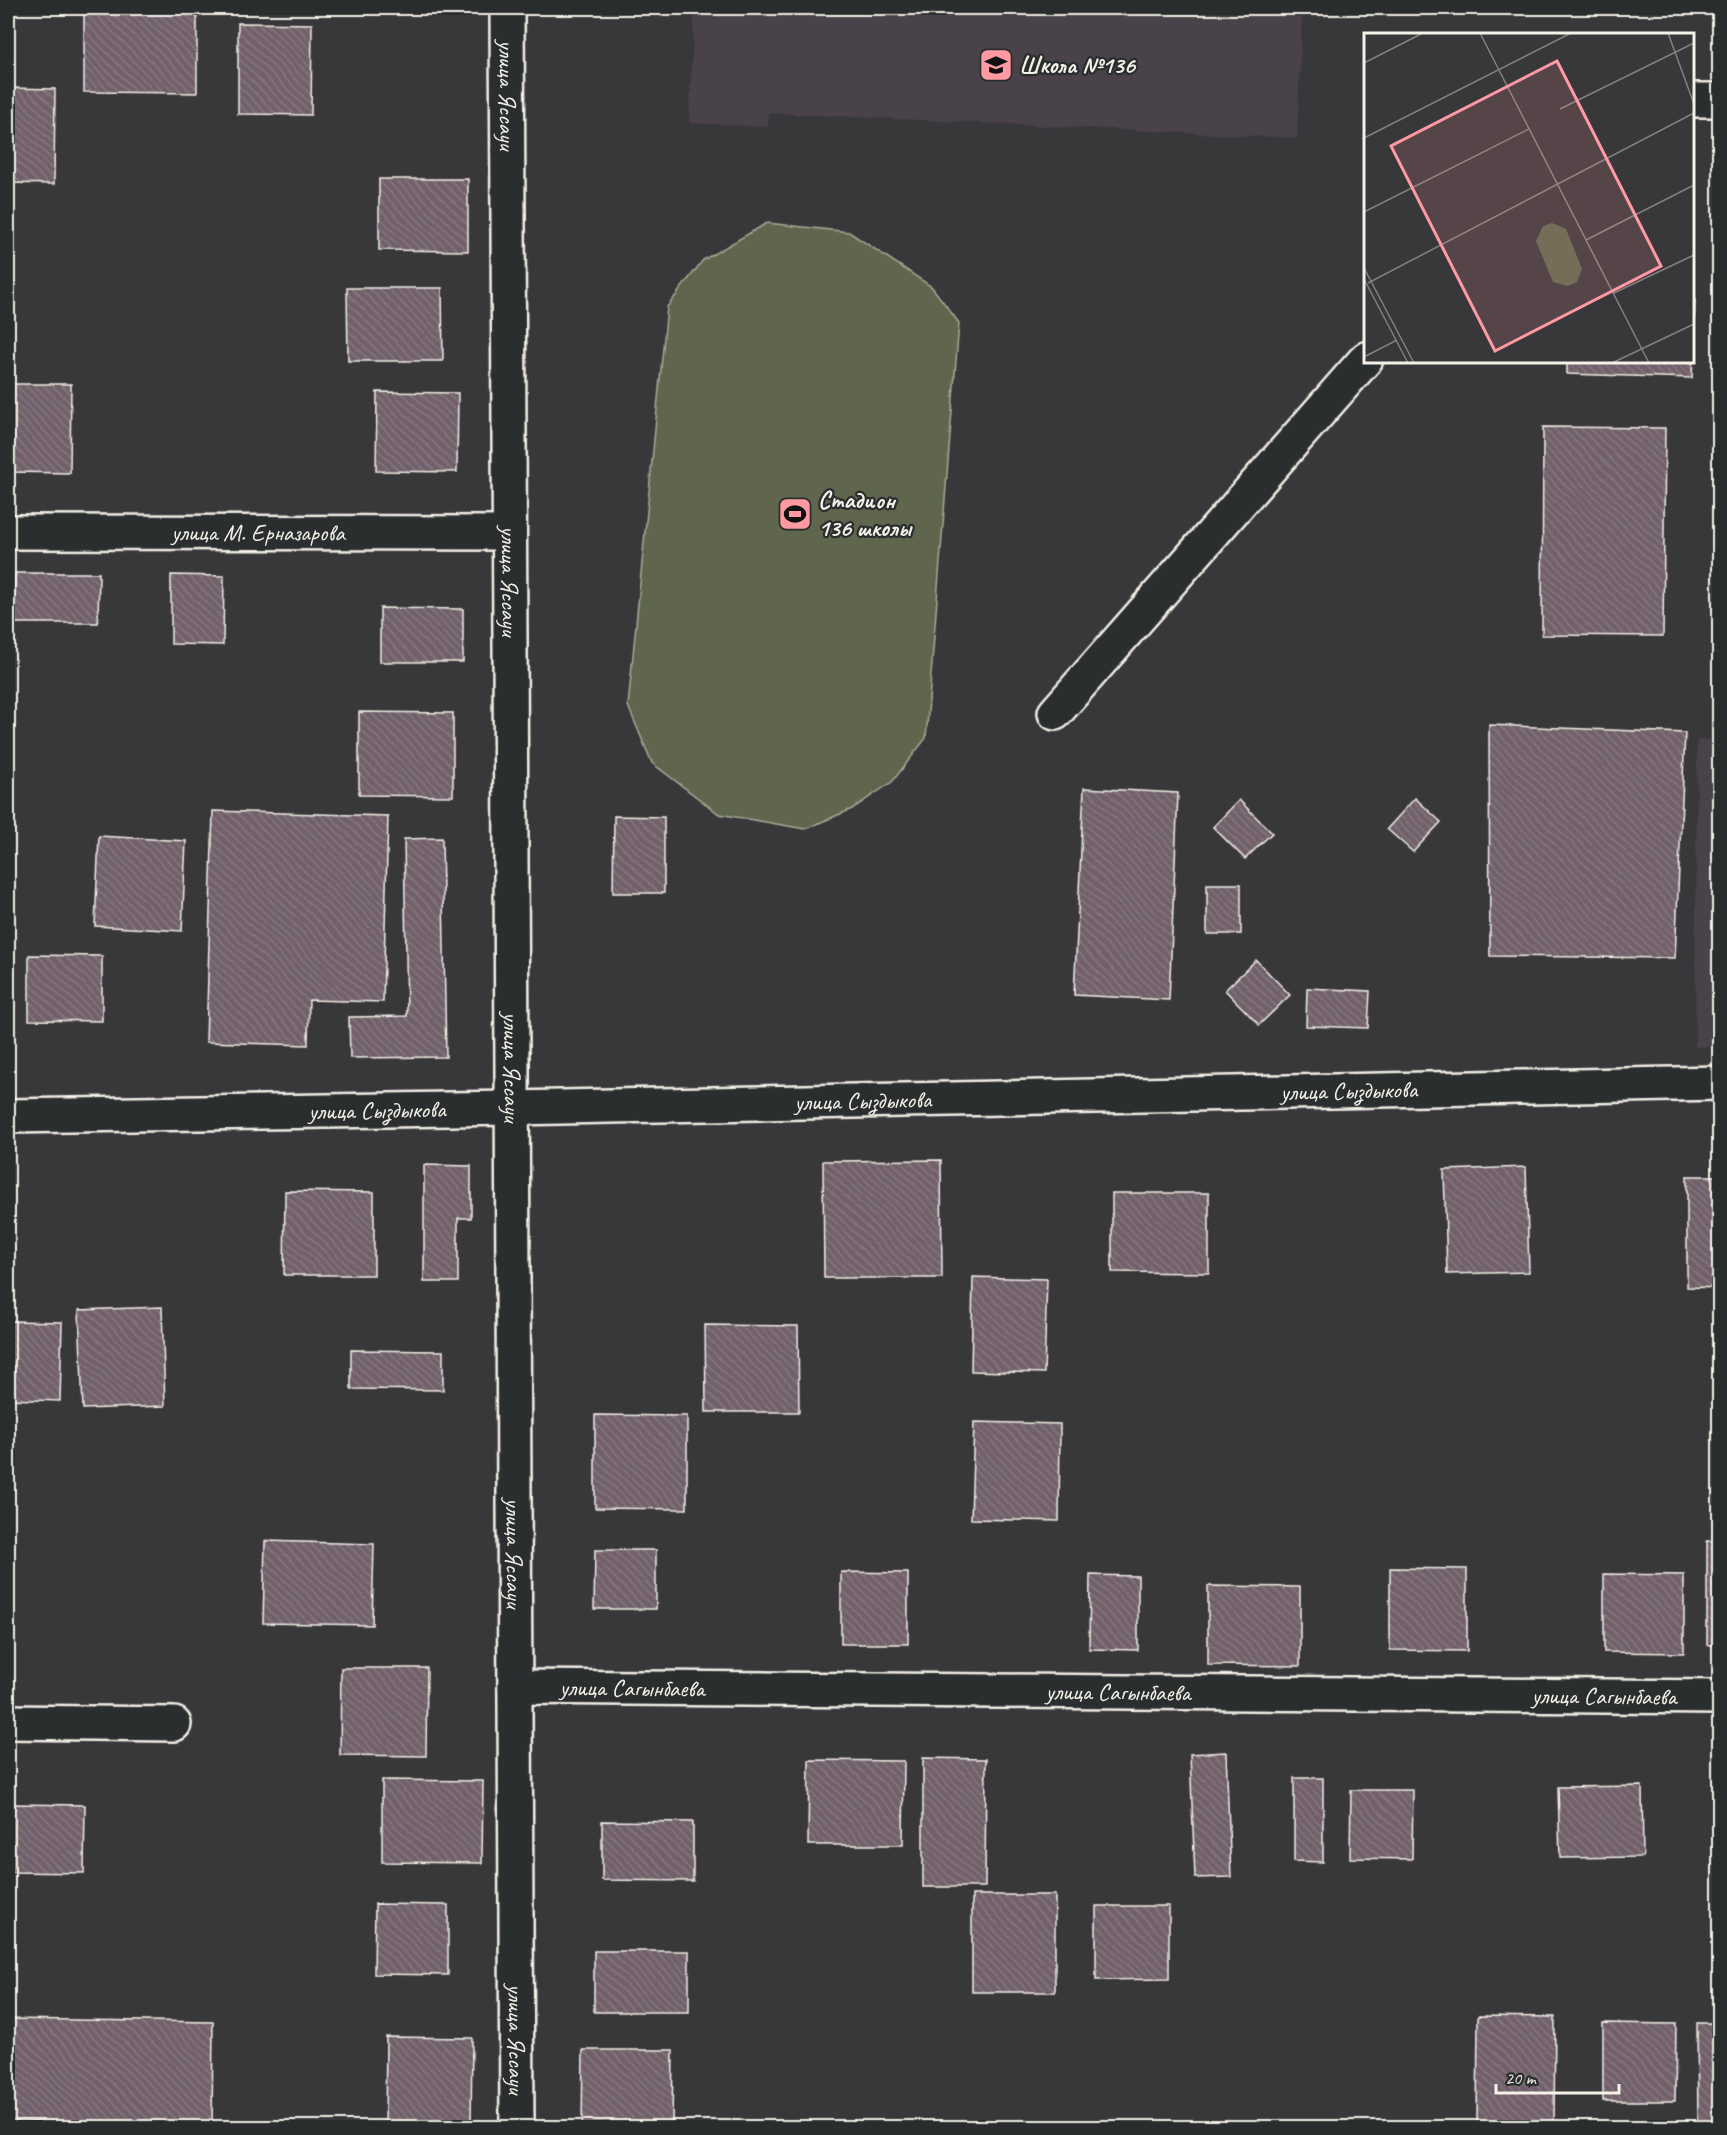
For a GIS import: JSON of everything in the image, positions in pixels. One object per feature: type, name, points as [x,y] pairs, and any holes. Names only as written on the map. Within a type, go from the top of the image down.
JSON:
[{"type":"street","name":"улица Яссауи","points":[[507,8],[517,2127]]},
{"type":"street","points":[[1694,100],[1719,100]]},
{"type":"street","points":[[1055,713],[1364,360]]},
{"type":"street","name":"улица М. Ерназарова","points":[[8,532],[509,532]]},
{"type":"street","name":"улица Сыздыкова","points":[[8,1116],[1719,1083]]},
{"type":"street","name":"улица Сагынбаева","points":[[515,1687],[1719,1697]]},
{"type":"street","points":[[8,1722],[174,1724]]},
{"type":"shaded area","name":"Школа №136","points":[[694,8],[1096,8],[1302,17],[1297,138],[769,113],[768,127],[689,123]]},
{"type":"shaded area","points":[[1697,740],[1719,740],[1719,1046],[1695,1047]]},
{"type":"green space","name":"Стадион 136 школы","points":[[767,223],[849,232],[932,287],[959,323],[926,738],[892,782],[852,809],[805,829],[719,814],[652,763],[628,706],[667,307],[703,260]]},
{"type":"building","points":[[84,8],[197,8],[197,93],[84,92]]},
{"type":"building","points":[[238,23],[312,24],[311,115],[238,114]]},
{"type":"building","points":[[8,88],[55,89],[54,184],[8,183]]},
{"type":"building","points":[[379,179],[468,179],[468,251],[379,250]]},
{"type":"building","points":[[347,288],[442,288],[443,361],[348,361]]},
{"type":"building","points":[[1567,363],[1693,363],[1692,378],[1567,374]]},
{"type":"building","points":[[8,384],[71,384],[70,473],[8,472]]},
{"type":"building","points":[[377,392],[458,393],[457,472],[376,471]]},
{"type":"building","points":[[1543,427],[1665,428],[1663,636],[1542,635]]},
{"type":"building","points":[[15,573],[99,573],[98,623],[14,623]]},
{"type":"building","points":[[171,575],[224,576],[223,645],[171,644]]},
{"type":"building","points":[[380,608],[463,609],[463,662],[380,662]]},
{"type":"building","points":[[359,712],[453,713],[453,796],[359,795]]},
{"type":"building","points":[[1489,725],[1685,733],[1675,958],[1490,956]]},
{"type":"building","points":[[1084,788],[1178,793],[1169,1000],[1074,995]]},
{"type":"building","points":[[1415,798],[1441,822],[1413,852],[1387,829]]},
{"type":"building","points":[[1239,800],[1272,833],[1245,859],[1213,827]]},
{"type":"building","points":[[213,811],[388,816],[383,1002],[309,1000],[308,1045],[206,1042]]},
{"type":"building","points":[[614,816],[664,817],[664,893],[613,893]]},
{"type":"building","points":[[99,836],[186,841],[182,931],[95,926]]},
{"type":"building","points":[[442,838],[446,1057],[350,1058],[349,1017],[407,1016],[404,839]]},
{"type":"building","points":[[1207,884],[1241,884],[1241,934],[1207,934]]},
{"type":"building","points":[[29,955],[102,956],[102,1021],[29,1020]]},
{"type":"building","points":[[1256,960],[1290,995],[1259,1025],[1225,990]]},
{"type":"building","points":[[1307,988],[1370,991],[1368,1028],[1306,1026]]},
{"type":"building","points":[[941,1160],[942,1278],[824,1278],[823,1161]]},
{"type":"building","points":[[424,1165],[471,1166],[471,1218],[458,1218],[458,1282],[424,1282]]},
{"type":"building","points":[[1526,1167],[1529,1272],[1447,1274],[1444,1170]]},
{"type":"building","points":[[1687,1176],[1720,1176],[1720,1288],[1687,1287]]},
{"type":"building","points":[[285,1191],[374,1192],[374,1275],[284,1275]]},
{"type":"building","points":[[1112,1193],[1209,1193],[1209,1273],[1112,1272]]},
{"type":"building","points":[[973,1277],[1047,1279],[1044,1373],[971,1371]]},
{"type":"building","points":[[162,1307],[165,1406],[83,1409],[79,1310]]},
{"type":"building","points":[[8,1321],[62,1322],[60,1401],[8,1399]]},
{"type":"building","points":[[705,1325],[798,1326],[799,1412],[706,1412]]},
{"type":"building","points":[[351,1350],[443,1351],[443,1390],[351,1389]]},
{"type":"building","points":[[595,1415],[687,1416],[687,1509],[595,1508]]},
{"type":"building","points":[[974,1422],[1060,1424],[1059,1521],[971,1519]]},
{"type":"building","points":[[265,1541],[374,1544],[372,1625],[263,1623]]},
{"type":"building","points":[[1707,1541],[1720,1541],[1720,1645],[1707,1645]]},
{"type":"building","points":[[595,1550],[656,1550],[656,1609],[594,1609]]},
{"type":"building","points":[[1390,1568],[1467,1569],[1467,1651],[1390,1650]]},
{"type":"building","points":[[841,1572],[908,1573],[908,1644],[841,1644]]},
{"type":"building","points":[[1604,1574],[1684,1575],[1684,1653],[1604,1652]]},
{"type":"building","points":[[1090,1575],[1138,1576],[1138,1650],[1089,1649]]},
{"type":"building","points":[[1208,1586],[1300,1587],[1300,1666],[1208,1665]]},
{"type":"building","points":[[341,1668],[427,1668],[426,1756],[340,1755]]},
{"type":"building","points":[[1226,1752],[1231,1877],[1195,1878],[1190,1754]]},
{"type":"building","points":[[923,1758],[986,1759],[985,1887],[923,1887]]},
{"type":"building","points":[[809,1760],[904,1761],[903,1845],[808,1845]]},
{"type":"building","points":[[1294,1778],[1323,1778],[1323,1862],[1294,1861]]},
{"type":"building","points":[[382,1780],[483,1781],[482,1863],[382,1862]]},
{"type":"building","points":[[1642,1786],[1643,1857],[1560,1858],[1558,1787]]},
{"type":"building","points":[[1351,1790],[1413,1790],[1412,1859],[1350,1858]]},
{"type":"building","points":[[8,1804],[85,1805],[84,1873],[8,1872]]},
{"type":"building","points":[[602,1821],[693,1822],[693,1881],[602,1880]]},
{"type":"building","points":[[972,1895],[1055,1895],[1055,1992],[972,1992]]},
{"type":"building","points":[[375,1904],[448,1905],[448,1975],[374,1974]]},
{"type":"building","points":[[1096,1906],[1169,1906],[1169,1979],[1096,1980]]},
{"type":"building","points":[[594,1951],[689,1951],[689,2012],[594,2012]]},
{"type":"building","points":[[1478,2016],[1555,2017],[1554,2125],[1477,2124]]},
{"type":"building","points":[[8,2019],[213,2022],[212,2128],[130,2128],[130,2123],[8,2121]]},
{"type":"building","points":[[1603,2023],[1676,2024],[1675,2101],[1603,2101]]},
{"type":"building","points":[[1697,2023],[1720,2023],[1720,2128],[1698,2128]]},
{"type":"building","points":[[386,2037],[472,2038],[471,2128],[385,2128]]},
{"type":"building","points":[[583,2050],[673,2050],[672,2128],[582,2128]]},
{"type":"place","name":"Школа №136","points":[[996,65]]},
{"type":"place","name":"Стадион 136 школы","points":[[795,514]]}]
